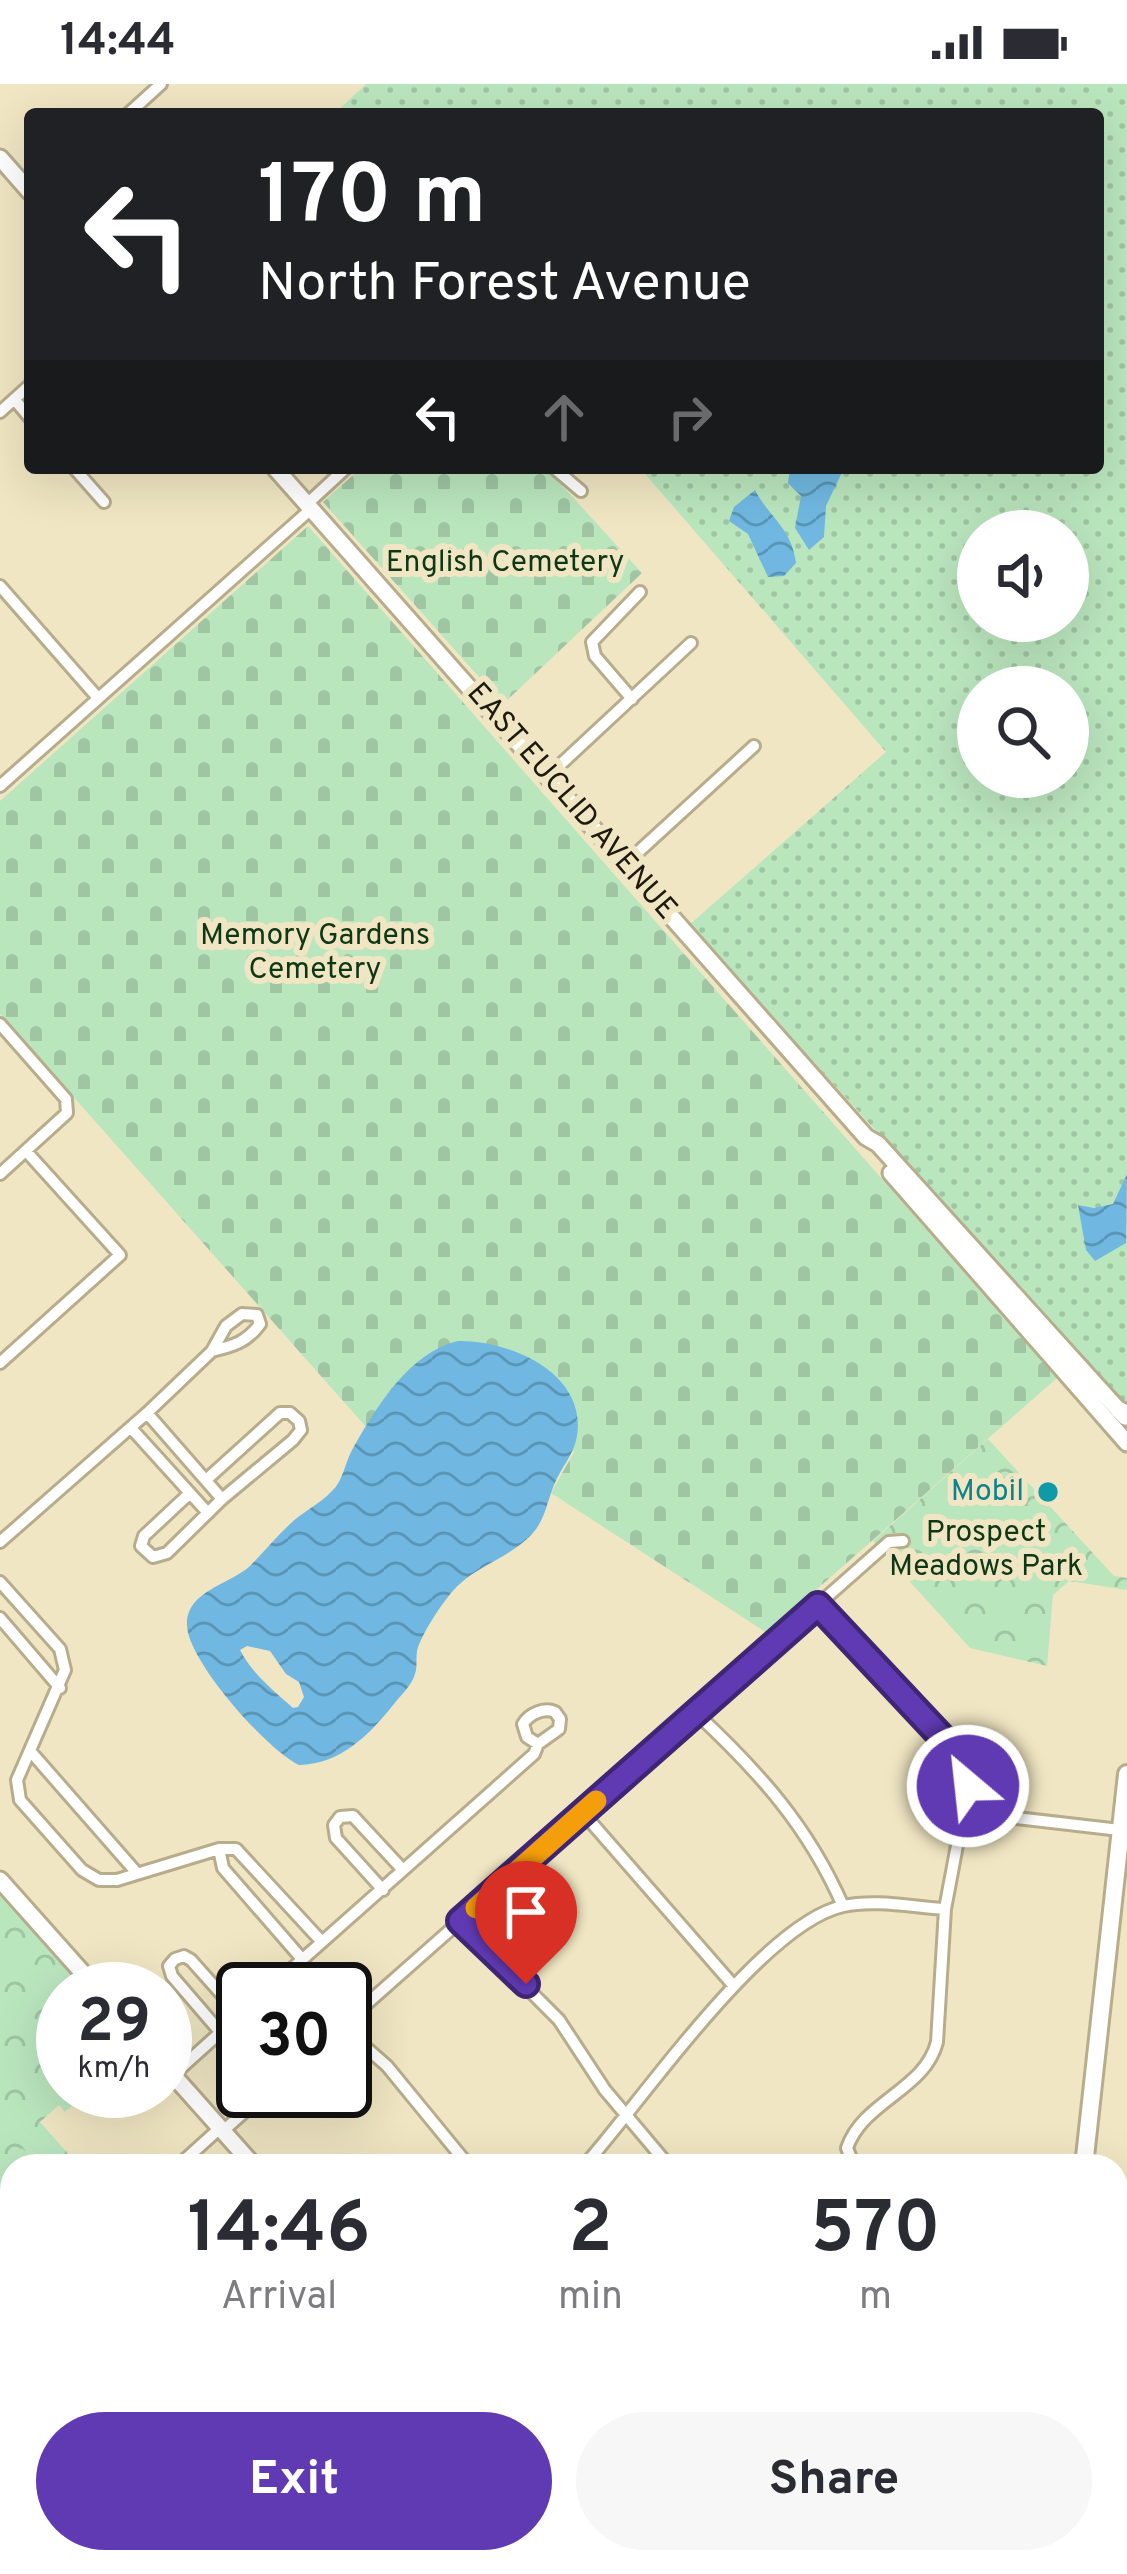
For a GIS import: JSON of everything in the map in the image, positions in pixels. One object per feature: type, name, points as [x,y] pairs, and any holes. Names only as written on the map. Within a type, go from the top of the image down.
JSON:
[{"type":"main road","points":[[0,158],[24,185]]},
{"type":"main road","name":"EAST EUCLID AVENUE","points":[[280,474],[866,1137],[878,1144],[1124,1414]]},
{"type":"main road","name":"EAST EUCLID AVENUE","points":[[866,1137],[868,1148],[1127,1443]]},
{"type":"main road","points":[[1085,2154],[1127,1774]]},
{"type":"main road","points":[[0,1880],[73,1962]]},
{"type":"main road","points":[[192,2096],[243,2154]]},
{"type":"street","points":[[135,108],[161,84]]},
{"type":"street","points":[[0,412],[24,390]]},
{"type":"street","points":[[14,399],[24,411]]},
{"type":"street","points":[[79,474],[104,502]]},
{"type":"street","points":[[0,786],[340,474]]},
{"type":"street","points":[[561,474],[581,491]]},
{"type":"street","points":[[0,586],[98,698]]},
{"type":"street","points":[[632,699],[595,656],[592,642],[640,592]]},
{"type":"street","points":[[548,777],[692,644]]},
{"type":"street","points":[[626,864],[754,746]]},
{"type":"street","points":[[0,1024],[66,1099],[68,1113],[0,1174]]},
{"type":"street","points":[[0,1363],[120,1256],[26,1151]]},
{"type":"street","points":[[0,1542],[212,1351]]},
{"type":"street","points":[[147,1413],[222,1499]]},
{"type":"street","points":[[190,1493],[144,1536],[146,1553],[153,1557],[167,1553],[293,1439],[301,1430],[299,1421],[290,1413],[280,1413],[206,1480]]},
{"type":"street","points":[[130,1428],[208,1513]]},
{"type":"street","points":[[372,2001],[889,1542],[903,1541]]},
{"type":"street","points":[[0,1582],[60,1649],[65,1670],[17,1780],[20,1800],[82,1870],[99,1880],[117,1880],[219,1850],[236,1850],[322,1942]]},
{"type":"street","points":[[818,1605],[953,1749],[966,1770],[965,1812],[945,1909],[932,2060],[862,2121],[848,2148],[850,2154]]},
{"type":"street","points":[[0,1618],[60,1688]]},
{"type":"street","points":[[696,1713],[729,1743],[804,1829],[843,1906]]},
{"type":"street","points":[[299,1962],[534,1754],[538,1744]]},
{"type":"street","points":[[31,1752],[136,1872]]},
{"type":"street","points":[[965,1812],[1120,1830]]},
{"type":"street","points":[[583,1813],[733,1984]]},
{"type":"street","points":[[383,1890],[336,1838],[334,1825],[340,1816],[353,1816],[403,1870]]},
{"type":"street","points":[[219,1850],[223,1868],[302,1959]]},
{"type":"street","points":[[595,2154],[733,1984],[800,1927],[843,1906],[945,1909]]},
{"type":"street","points":[[460,1921],[559,2020],[660,2154]]},
{"type":"street","points":[[216,1986],[184,1956],[169,1966],[172,1976],[216,2027]]},
{"type":"street","points":[[372,2052],[459,2154]]},
{"type":"street","points":[[193,2154],[236,2118]]},
{"type":"green space","points":[[366,84],[1127,84],[1127,1407],[689,925],[886,752],[645,474],[1104,474],[1104,108],[340,108]]},
{"type":"green space","name":"English Cemetery","points":[[354,474],[551,474],[642,573],[503,704],[323,502]]},
{"type":"green space","name":"Memory Gardens Cemetery","points":[[308,526],[1057,1378],[767,1633],[551,1493],[574,1452],[526,1357],[472,1343],[432,1354],[398,1384],[367,1428],[0,1014],[0,801]]},
{"type":"green space","name":"Prospect Meadows Park","points":[[988,1439],[1114,1576],[1127,1578],[1127,1590],[1069,1581],[1053,1595],[1047,1666],[970,1648],[873,1541]]},
{"type":"green space","points":[[999,1481],[1037,1521],[1007,1540],[981,1533],[962,1515]]},
{"type":"green space","points":[[0,1892],[61,1962],[36,1962],[36,2118],[44,2118],[40,2122],[68,2154],[0,2154]]},
{"type":"water","points":[[789,474],[841,474],[826,506],[824,537],[809,550],[795,528],[801,496],[788,483]]},
{"type":"water","points":[[755,490],[793,551],[796,563],[784,576],[768,577],[748,534],[729,521],[734,507]]},
{"type":"water","points":[[1127,1174],[1126,1243],[1095,1261],[1086,1250],[1078,1205],[1113,1204]]},
{"type":"water","points":[[458,1341],[478,1342],[541,1364],[570,1394],[577,1414],[575,1443],[536,1529],[451,1593],[421,1640],[411,1682],[384,1715],[341,1753],[299,1765],[268,1742],[214,1680],[190,1639],[189,1612],[202,1595],[243,1572],[294,1520],[332,1491],[395,1384],[440,1347]],"holes":[[[247,1646],[270,1651],[286,1674],[299,1682],[304,1697],[298,1707],[293,1708],[264,1682],[240,1650]]]},
{"type":"slow traffic","points":[[476,1908],[596,1801]]},
{"type":"place","name":"Mobil","points":[[1048,1492]]},
{"type":"route","points":[[526,1984],[460,1921],[818,1605],[953,1749],[966,1770],[968,1786]]}]
